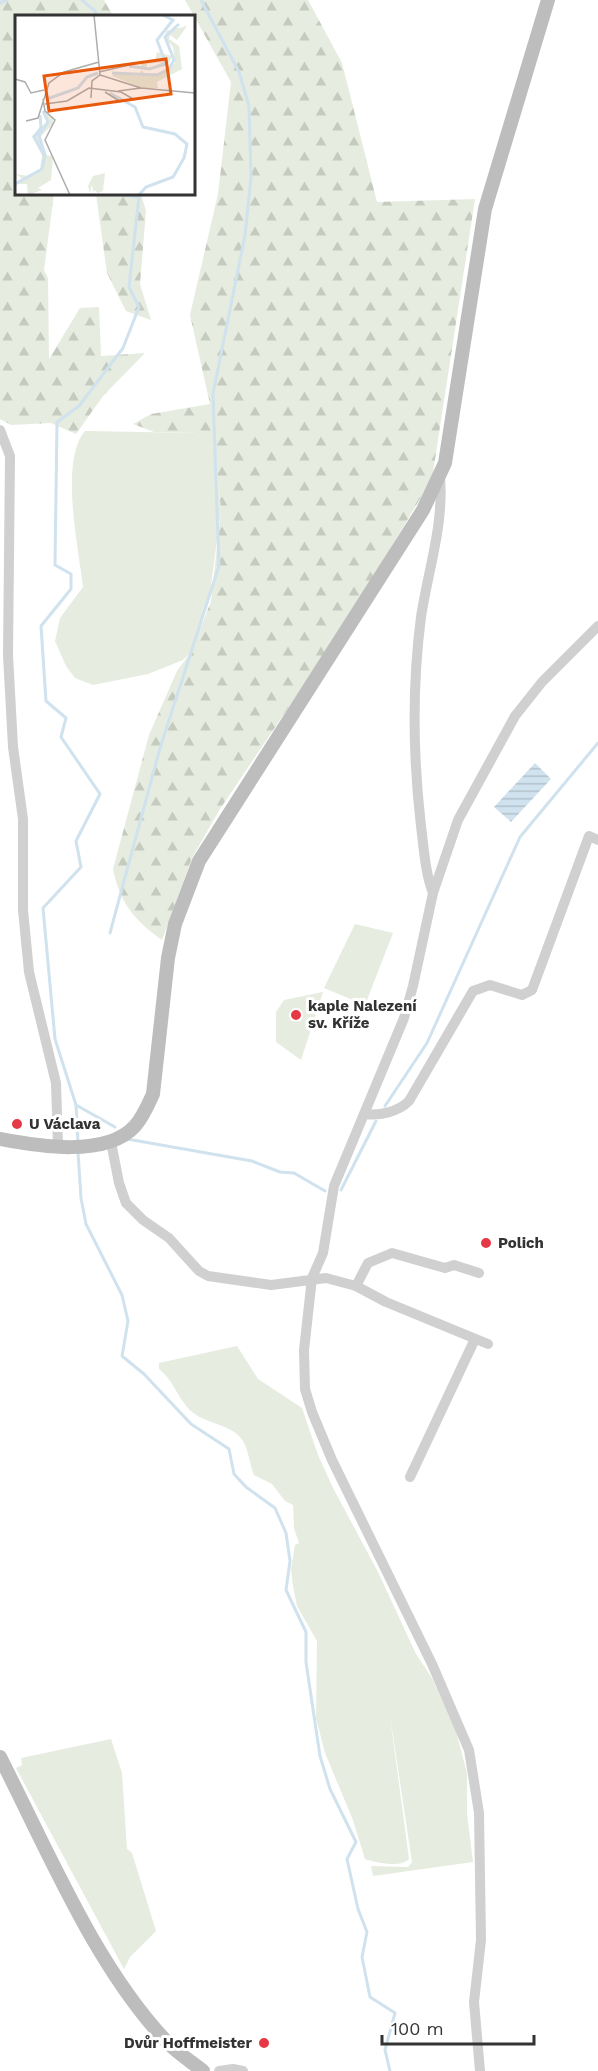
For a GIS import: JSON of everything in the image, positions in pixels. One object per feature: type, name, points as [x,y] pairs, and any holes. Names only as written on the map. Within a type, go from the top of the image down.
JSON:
[{"type":"street","points":[[0,1139],[62,1146],[106,1143],[133,1128],[144,1114],[153,1094],[173,935],[199,861],[423,510],[440,478],[451,439],[485,209],[548,0]]},
{"type":"street","points":[[0,430],[10,456],[8,655],[13,747],[23,819],[23,910],[28,972],[56,1083],[62,1146]]},
{"type":"street","points":[[433,893],[427,878],[416,787],[415,684],[421,618],[442,501],[440,478]]},
{"type":"street","points":[[480,2071],[474,2002],[481,1940],[479,1813],[469,1750],[432,1664],[332,1460],[312,1412],[303,1369],[312,1278],[323,1253],[334,1186],[365,1114],[410,997],[433,893],[458,820],[516,716],[542,682],[598,626]]},
{"type":"street","points":[[365,1114],[375,1116],[400,1108],[409,1101],[473,991],[490,985],[522,994],[532,990],[589,836],[598,840]]},
{"type":"street","points":[[106,1143],[126,1203],[143,1220],[169,1238],[199,1271],[222,1279],[272,1285],[326,1278],[356,1286],[386,1302],[488,1344]]},
{"type":"street","points":[[356,1286],[368,1263],[392,1254],[445,1268],[453,1265],[479,1273]]},
{"type":"street","points":[[410,1477],[475,1339]]},
{"type":"street","points":[[0,1757],[69,1892],[130,1998],[169,2044],[203,2071]]},
{"type":"street","points":[[219,2071],[233,2069],[243,2071]]},
{"type":"green space","points":[[0,0],[104,0],[112,15],[15,15],[15,195],[54,195],[44,270],[48,278],[49,359],[80,308],[99,307],[101,356],[145,353],[103,396],[76,434],[51,423],[11,425],[0,419]]},
{"type":"green space","points":[[185,0],[308,0],[342,63],[377,202],[475,199],[432,479],[344,625],[220,809],[192,858],[162,940],[130,910],[120,892],[113,869],[149,735],[177,671],[191,652],[211,601],[221,510],[215,449],[195,433],[154,432],[133,424],[151,414],[210,404],[190,315],[218,194],[231,82]]},
{"type":"green space","points":[[96,195],[141,195],[146,211],[140,284],[151,320],[126,311],[107,273]]},
{"type":"green space","points":[[85,431],[195,433],[215,449],[221,510],[210,593],[191,652],[183,660],[148,674],[93,685],[75,678],[66,666],[55,641],[60,618],[83,587],[72,484],[77,445]]},
{"type":"green space","points":[[355,924],[393,933],[365,1005],[324,988]]},
{"type":"green space","points":[[323,992],[301,1060],[276,1042],[276,1012],[284,1000]]},
{"type":"green space","points":[[237,1346],[258,1379],[302,1408],[318,1455],[333,1488],[378,1572],[416,1654],[432,1678],[456,1731],[467,1773],[467,1814],[473,1862],[373,1876],[371,1866],[408,1867],[412,1862],[389,1709],[409,1859],[395,1864],[365,1859],[353,1820],[325,1753],[316,1718],[317,1641],[297,1606],[293,1586],[291,1569],[295,1545],[299,1543],[294,1528],[293,1505],[285,1501],[272,1484],[254,1475],[246,1447],[239,1436],[226,1427],[194,1413],[159,1369],[159,1363]]},
{"type":"green space","points":[[111,1739],[122,1773],[127,1849],[132,1853],[156,1931],[130,1957],[124,1969],[16,1768],[22,1765],[21,1758]]},
{"type":"water","points":[[535,763],[551,779],[511,822],[494,807]]},
{"type":"waterway","points":[[0,3],[7,0]]},
{"type":"waterway","points":[[82,0],[95,11],[96,15]]},
{"type":"waterway","points":[[110,933],[160,748],[219,566],[213,394],[245,235],[251,178],[249,106],[239,72],[201,0]]},
{"type":"waterway","points":[[78,1142],[76,1105],[55,1039],[43,908],[81,867],[76,841],[100,794],[61,737],[66,718],[46,701],[41,626],[71,589],[71,574],[55,565],[57,422],[79,406],[123,348],[139,307],[129,287],[139,197],[123,195]]},
{"type":"waterway","points":[[385,1106],[427,1043],[520,837],[598,743]]},
{"type":"waterway","points":[[76,1105],[115,1127]]},
{"type":"waterway","points":[[341,1190],[376,1121]]},
{"type":"waterway","points":[[127,1139],[252,1161],[280,1172],[294,1173],[325,1191]]},
{"type":"waterway","points":[[78,1152],[81,1198],[86,1224],[122,1295],[128,1321],[122,1356],[144,1374],[191,1424],[229,1449],[234,1474],[246,1487],[275,1508],[286,1533],[290,1561],[286,1590],[306,1632],[306,1662],[320,1756],[330,1789],[356,1842],[347,1859],[358,1909],[367,1932],[362,1957],[370,1997],[395,2013],[385,2050],[390,2071]]},
{"type":"place","name":"kaple Nalezení sv. Kříže","points":[[296,1015]]},
{"type":"place","name":"U Václava","points":[[17,1124]]},
{"type":"place","name":"Polich","points":[[486,1243]]},
{"type":"place","name":"Dvůr Hoffmeister","points":[[264,2043]]}]
